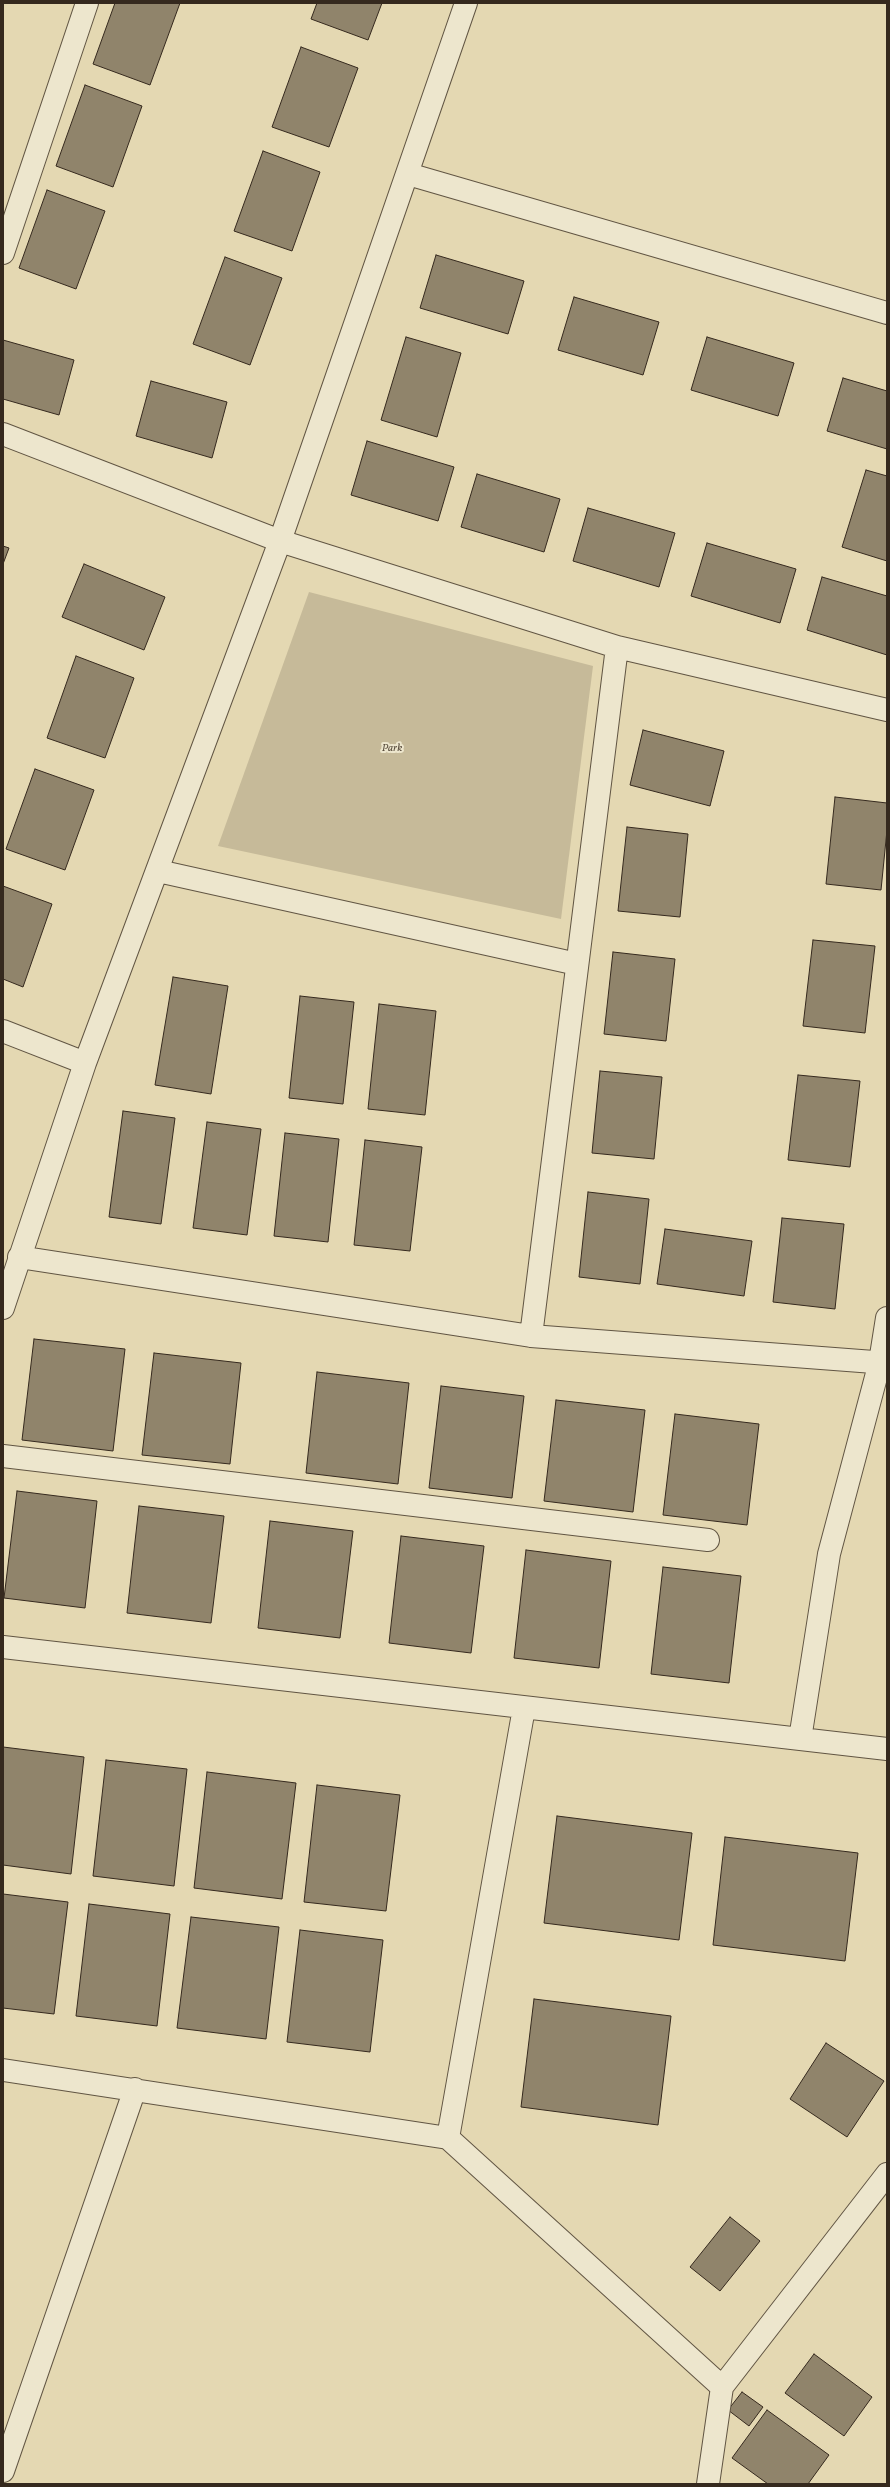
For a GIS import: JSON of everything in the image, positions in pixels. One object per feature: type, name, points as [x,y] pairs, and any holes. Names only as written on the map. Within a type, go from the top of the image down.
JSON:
[{"type":"street","points":[[3,253],[88,3]]},
{"type":"street","points":[[3,1308],[85,1063],[280,541],[466,3]]},
{"type":"street","points":[[408,174],[887,313]]},
{"type":"street","points":[[3,434],[280,541],[617,647],[887,710]]},
{"type":"street","points":[[530,1336],[617,647]]},
{"type":"street","points":[[158,871],[577,964]]},
{"type":"street","points":[[3,1031],[85,1063]]},
{"type":"street","points":[[19,1257],[530,1336],[883,1362]]},
{"type":"street","points":[[800,1739],[829,1554],[883,1362],[887,1318]]},
{"type":"street","points":[[3,1456],[708,1540]]},
{"type":"street","points":[[3,1647],[887,1750]]},
{"type":"street","points":[[448,2138],[524,1708]]},
{"type":"street","points":[[3,2070],[448,2138],[722,2387]]},
{"type":"street","points":[[3,2471],[135,2089]]},
{"type":"street","points":[[708,2484],[722,2387],[887,2174]]},
{"type":"green space","name":"Park","points":[[309,592],[593,666],[561,919],[218,846]]},
{"type":"building","points":[[115,3],[180,3],[150,85],[93,64]]},
{"type":"building","points":[[317,3],[382,3],[368,40],[311,19]]},
{"type":"building","points":[[301,47],[358,68],[329,147],[272,127]]},
{"type":"building","points":[[85,85],[142,106],[113,187],[56,166]]},
{"type":"building","points":[[263,151],[320,172],[292,251],[234,231]]},
{"type":"building","points":[[47,190],[105,211],[76,289],[19,268]]},
{"type":"building","points":[[436,255],[524,281],[508,334],[420,308]]},
{"type":"building","points":[[225,257],[282,278],[250,365],[193,344]]},
{"type":"building","points":[[574,297],[659,322],[643,375],[558,350]]},
{"type":"building","points":[[406,337],[461,353],[437,437],[381,420]]},
{"type":"building","points":[[707,337],[794,363],[778,416],[691,390]]},
{"type":"building","points":[[3,340],[74,360],[59,415],[3,399]]},
{"type":"building","points":[[843,378],[887,391],[887,449],[827,431]]},
{"type":"building","points":[[151,381],[227,402],[212,458],[136,436]]},
{"type":"building","points":[[367,441],[454,467],[438,521],[351,495]]},
{"type":"building","points":[[866,470],[887,476],[887,561],[842,547]]},
{"type":"building","points":[[477,474],[560,499],[544,552],[461,527]]},
{"type":"building","points":[[588,508],[675,533],[659,587],[573,561]]},
{"type":"building","points":[[707,543],[796,569],[780,623],[691,596]]},
{"type":"building","points":[[3,546],[9,548],[3,564]]},
{"type":"building","points":[[84,564],[165,597],[144,650],[62,617]]},
{"type":"building","points":[[822,577],[887,596],[887,655],[807,630]]},
{"type":"building","points":[[76,656],[134,678],[105,758],[47,738]]},
{"type":"building","points":[[643,730],[724,751],[710,806],[630,785]]},
{"type":"building","points":[[35,769],[94,790],[65,870],[6,849]]},
{"type":"building","points":[[835,797],[887,803],[887,830],[881,890],[826,884]]},
{"type":"building","points":[[627,827],[688,834],[680,917],[618,911]]},
{"type":"building","points":[[3,886],[52,904],[23,987],[3,979]]},
{"type":"building","points":[[813,940],[875,946],[865,1033],[803,1026]]},
{"type":"building","points":[[613,952],[675,959],[666,1041],[604,1034]]},
{"type":"building","points":[[173,977],[228,986],[211,1094],[155,1085]]},
{"type":"building","points":[[300,996],[354,1002],[343,1104],[289,1098]]},
{"type":"building","points":[[379,1004],[436,1011],[425,1115],[368,1109]]},
{"type":"building","points":[[600,1071],[662,1077],[654,1159],[592,1153]]},
{"type":"building","points":[[798,1075],[860,1081],[850,1167],[788,1160]]},
{"type":"building","points":[[123,1111],[175,1118],[161,1224],[109,1217]]},
{"type":"building","points":[[207,1122],[261,1129],[247,1235],[193,1228]]},
{"type":"building","points":[[285,1133],[339,1139],[328,1242],[274,1236]]},
{"type":"building","points":[[365,1140],[422,1147],[410,1251],[354,1245]]},
{"type":"building","points":[[588,1192],[649,1199],[640,1284],[579,1277]]},
{"type":"building","points":[[782,1218],[844,1224],[835,1309],[773,1302]]},
{"type":"building","points":[[665,1229],[752,1241],[744,1296],[657,1284]]},
{"type":"building","points":[[34,1339],[125,1349],[113,1451],[22,1440]]},
{"type":"building","points":[[154,1353],[241,1363],[230,1464],[142,1455]]},
{"type":"building","points":[[317,1372],[409,1383],[398,1484],[306,1473]]},
{"type":"building","points":[[441,1386],[524,1396],[512,1498],[429,1488]]},
{"type":"building","points":[[556,1400],[645,1410],[633,1512],[544,1501]]},
{"type":"building","points":[[675,1414],[759,1424],[747,1525],[663,1515]]},
{"type":"building","points":[[17,1491],[97,1501],[85,1608],[4,1598]]},
{"type":"building","points":[[139,1506],[224,1516],[211,1623],[127,1613]]},
{"type":"building","points":[[270,1521],[353,1531],[340,1638],[258,1628]]},
{"type":"building","points":[[401,1536],[484,1546],[471,1653],[389,1643]]},
{"type":"building","points":[[526,1550],[611,1561],[599,1668],[514,1658]]},
{"type":"building","points":[[663,1567],[741,1576],[729,1683],[651,1674]]},
{"type":"building","points":[[3,1747],[84,1757],[71,1874],[3,1865]]},
{"type":"building","points":[[106,1760],[187,1769],[174,1886],[93,1876]]},
{"type":"building","points":[[207,1772],[296,1783],[282,1899],[194,1888]]},
{"type":"building","points":[[317,1785],[400,1795],[386,1911],[304,1902]]},
{"type":"building","points":[[557,1816],[692,1833],[679,1940],[544,1923]]},
{"type":"building","points":[[725,1837],[858,1853],[845,1961],[713,1945]]},
{"type":"building","points":[[3,1894],[68,1902],[54,2014],[3,2008]]},
{"type":"building","points":[[89,1904],[170,1914],[157,2026],[76,2016]]},
{"type":"building","points":[[191,1917],[279,1927],[266,2039],[177,2028]]},
{"type":"building","points":[[300,1930],[383,1940],[370,2052],[287,2042]]},
{"type":"building","points":[[534,1999],[671,2016],[658,2125],[521,2107]]},
{"type":"building","points":[[826,2043],[884,2081],[847,2137],[790,2099]]},
{"type":"building","points":[[730,2217],[760,2241],[720,2291],[690,2267]]},
{"type":"building","points":[[814,2354],[872,2397],[844,2436],[785,2393]]},
{"type":"building","points":[[742,2392],[763,2407],[749,2426],[728,2410]]},
{"type":"building","points":[[767,2410],[829,2455],[808,2484],[768,2484],[732,2458]]}]
